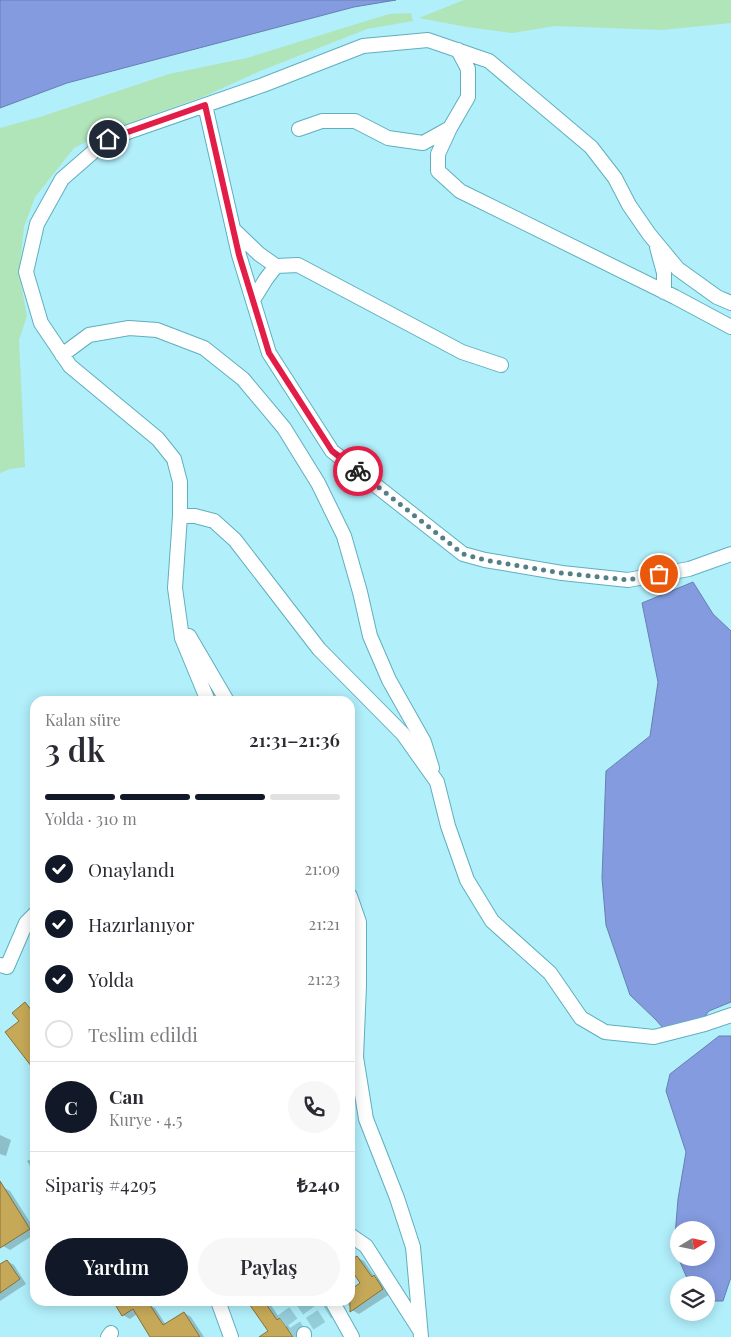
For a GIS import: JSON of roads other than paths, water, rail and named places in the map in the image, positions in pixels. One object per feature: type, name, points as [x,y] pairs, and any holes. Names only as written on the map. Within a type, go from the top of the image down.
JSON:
[{"type":"lane","points":[[206,696],[182,638],[179,618],[175,588],[180,516],[180,482],[174,459],[158,438],[70,366],[41,323],[26,272],[37,224],[62,179],[108,139],[363,46],[428,40],[489,61],[591,146],[615,178],[629,205],[655,242],[678,269],[717,297],[731,303]]},
{"type":"lane","points":[[458,50],[468,69],[468,97],[438,154],[438,171],[460,192],[731,327]]},
{"type":"lane","points":[[205,105],[239,255],[269,353],[332,451],[463,554],[485,560],[562,573],[628,580],[689,569],[731,554]]},
{"type":"lane","points":[[299,129],[322,121],[355,121],[388,138],[423,143],[450,128]]},
{"type":"lane","points":[[233,228],[259,254],[276,266],[298,265],[462,352],[502,365]]},
{"type":"lane","points":[[655,242],[664,273],[664,292]]},
{"type":"lane","points":[[253,300],[276,266]]},
{"type":"lane","points":[[62,355],[89,335],[129,328],[157,330],[204,348],[243,379],[284,428],[318,483],[344,536],[370,636],[389,680],[424,742],[448,826],[467,880],[492,920],[550,973],[581,1018],[605,1032],[654,1036],[705,1024],[731,1015]]},
{"type":"lane","points":[[180,516],[195,516],[214,521],[235,540],[319,650],[403,734],[436,782]]},
{"type":"lane","points":[[179,618],[224,696]]},
{"type":"lane","points":[[355,910],[359,922],[356,1057],[366,1119],[397,1198],[413,1247],[421,1334]]},
{"type":"lane","points":[[0,964],[7,967],[26,923],[30,919]]},
{"type":"lane","points":[[355,1238],[366,1246],[421,1334]]},
{"type":"lane","points":[[220,1306],[231,1337]]},
{"type":"lane","points":[[335,1306],[352,1337]]},
{"type":"water","points":[[0,0],[396,0],[354,7],[67,83],[0,108]]},
{"type":"water","points":[[693,582],[713,614],[731,631],[731,1002],[709,1011],[691,1034],[670,1036],[630,995],[606,925],[602,878],[606,771],[650,736],[658,682],[642,603]]},
{"type":"water","points":[[719,1036],[731,1036],[731,1277],[723,1301],[715,1301],[715,1276],[686,1276],[682,1266],[715,1266],[715,1221],[676,1221],[686,1152],[666,1091],[670,1074]]},
{"type":"tunnel","points":[[282,1321],[303,1306]]},
{"type":"tunnel","points":[[292,1335],[337,1306]]}]
